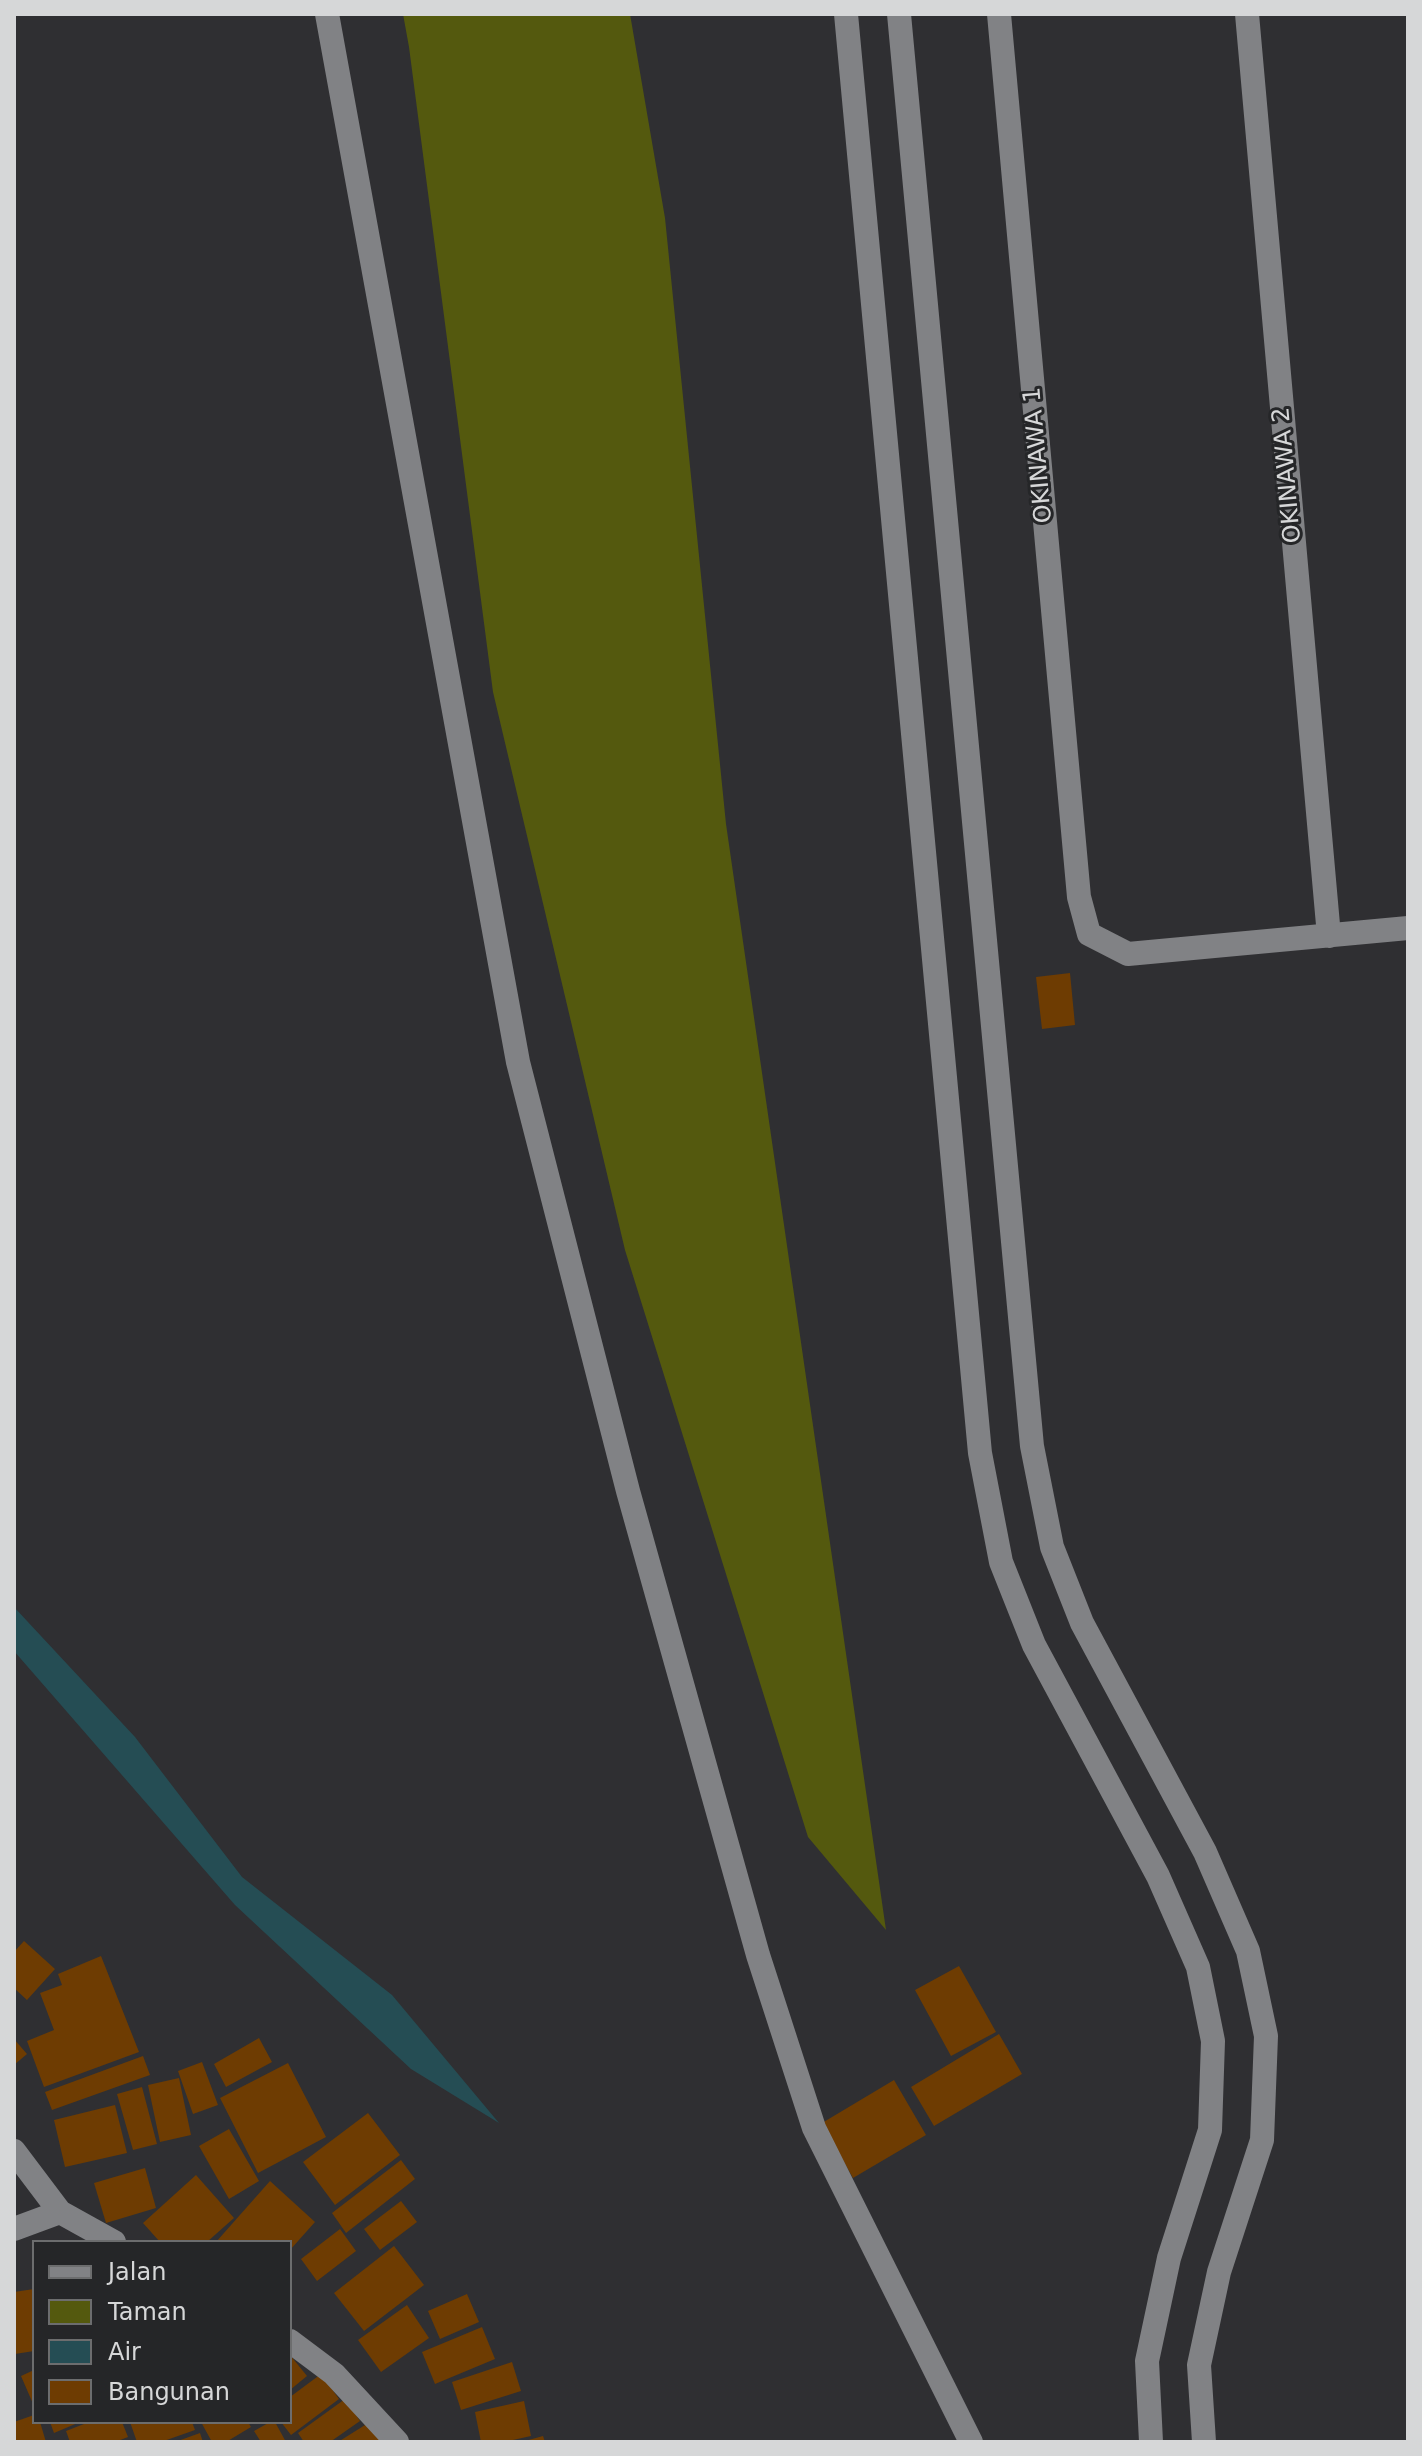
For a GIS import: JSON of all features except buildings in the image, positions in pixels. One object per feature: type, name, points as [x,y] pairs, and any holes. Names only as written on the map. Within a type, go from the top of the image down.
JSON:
[{"type":"street","points":[[327,14],[518,1062],[628,1491],[758,1955],[814,2128],[971,2442]]},
{"type":"street","points":[[846,14],[980,1453],[1001,1562],[1029,1631],[1164,1889],[1198,1967],[1213,2041],[1210,2130],[1169,2258],[1147,2361],[1151,2442]]},
{"type":"street","points":[[899,14],[1032,1446],[1057,1560],[1082,1623],[1205,1852],[1248,1951],[1266,2036],[1262,2140],[1219,2272],[1199,2365],[1204,2442]]},
{"type":"street","name":"OKINAWA 1","points":[[999,14],[1079,897],[1089,934],[1128,954],[1408,928]]},
{"type":"street","name":"OKINAWA 2","points":[[1247,14],[1329,936]]},
{"type":"street","points":[[14,2151],[60,2212],[110,2240]]},
{"type":"street","points":[[14,2229],[60,2212]]},
{"type":"street","points":[[292,2342],[334,2374],[397,2442]]},
{"type":"green space","points":[[403,14],[630,14],[665,218],[726,824],[886,1930],[808,1837],[625,1250],[493,692]]},
{"type":"water","points":[[14,1607],[135,1737],[242,1877],[392,1995],[499,2123],[411,2069],[235,1905],[14,1651]]}]
